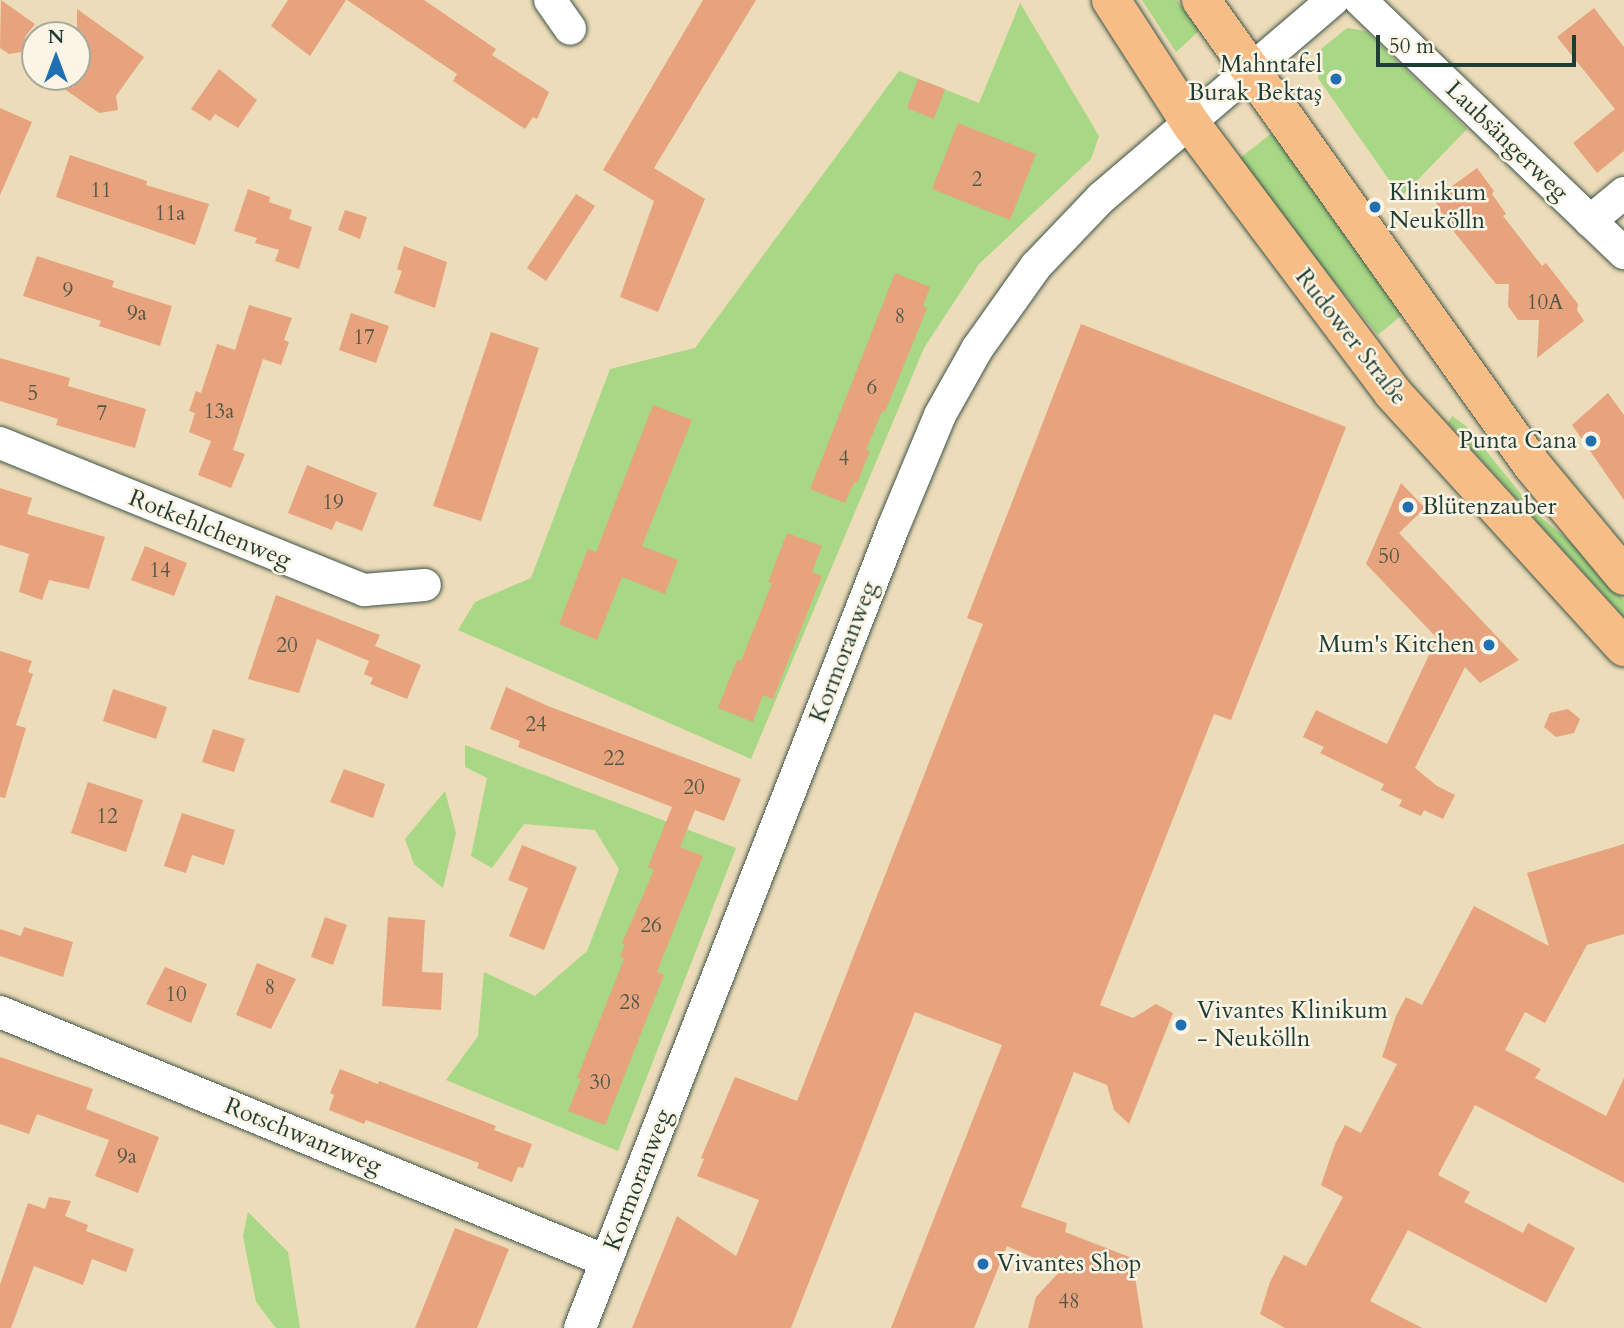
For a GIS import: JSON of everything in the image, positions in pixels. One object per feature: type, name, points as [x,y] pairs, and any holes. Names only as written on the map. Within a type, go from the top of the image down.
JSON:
[{"type":"main road","name":"Rudower Straße","points":[[1111,0],[1191,124],[1392,392],[1624,647]]},
{"type":"main road","points":[[1201,0],[1518,446],[1624,576]]},
{"type":"street","points":[[550,0],[570,29]]},
{"type":"street","name":"Kormoranweg","points":[[580,1328],[940,415],[976,349],[1036,266],[1101,198],[1191,124],[1333,0]]},
{"type":"street","name":"Laubsängerweg","points":[[1360,0],[1624,253]]},
{"type":"street","points":[[1590,221],[1624,193]]},
{"type":"street","name":"Rotkehlchenweg","points":[[0,443],[364,590],[425,585]]},
{"type":"street","name":"Rotschwanzweg","points":[[0,1012],[606,1261]]},
{"type":"green space","points":[[1142,0],[1177,0],[1199,31],[1176,52]]},
{"type":"green space","points":[[1020,3],[1099,136],[1091,159],[979,264],[924,348],[751,759],[458,630],[475,602],[531,578],[610,369],[695,348],[899,71],[979,103]]},
{"type":"green space","points":[[1347,28],[1366,31],[1467,129],[1401,197],[1318,78],[1321,49]]},
{"type":"green space","points":[[1272,133],[1402,315],[1378,335],[1236,161]]},
{"type":"green space","points":[[1452,416],[1466,426],[1537,514],[1579,549],[1624,600],[1624,617],[1448,423]]},
{"type":"green space","points":[[465,745],[736,848],[618,1151],[446,1080],[478,1036],[484,972],[535,996],[587,951],[619,869],[595,830],[524,824],[492,868],[471,856],[487,778],[465,767]]},
{"type":"green space","points":[[445,791],[456,833],[443,888],[414,864],[405,839]]},
{"type":"green space","points":[[248,1212],[288,1252],[300,1328],[276,1328],[256,1302],[243,1236]]},
{"type":"building","points":[[1,0],[31,21],[21,21],[21,52],[9,54],[0,48]]},
{"type":"building","points":[[288,0],[346,0],[310,56],[271,26]]},
{"type":"building","points":[[347,0],[424,0],[496,49],[492,55],[549,92],[537,119],[533,117],[525,129],[453,81],[457,74]]},
{"type":"building","points":[[703,0],[756,0],[654,168],[705,199],[658,312],[620,297],[654,201],[603,170]]},
{"type":"building","points":[[1594,8],[1624,47],[1624,151],[1597,173],[1573,143],[1615,109],[1557,37]]},
{"type":"building","points":[[77,9],[144,57],[116,96],[118,110],[99,113],[67,91],[91,91],[91,21],[77,21]]},
{"type":"building","points":[[219,69],[257,100],[238,128],[215,114],[210,121],[191,109]]},
{"type":"building","points":[[918,79],[945,89],[934,119],[907,108]]},
{"type":"building","points":[[0,108],[32,122],[0,195]]},
{"type":"building","points":[[958,123],[1036,154],[1010,220],[932,189]]},
{"type":"building","points":[[70,155],[147,181],[146,185],[209,204],[195,245],[56,197]]},
{"type":"building","points":[[1477,168],[1494,191],[1492,194],[1506,214],[1503,216],[1542,266],[1546,263],[1578,304],[1577,310],[1584,321],[1537,358],[1539,320],[1518,320],[1508,306],[1509,284],[1496,284],[1447,223],[1434,199]]},
{"type":"building","points":[[248,189],[270,197],[269,202],[292,210],[289,219],[312,227],[299,269],[275,261],[279,250],[255,243],[257,238],[234,231]]},
{"type":"building","points":[[576,194],[595,206],[546,281],[527,268]]},
{"type":"building","points":[[345,210],[367,217],[360,239],[338,230]]},
{"type":"building","points":[[404,246],[447,262],[435,308],[394,293],[402,271],[397,269]]},
{"type":"building","points":[[37,256],[114,281],[112,287],[172,306],[160,346],[99,326],[101,321],[23,296]]},
{"type":"building","points":[[895,273],[930,287],[923,306],[927,308],[885,412],[882,411],[866,449],[870,451],[857,483],[854,482],[845,503],[810,489]]},
{"type":"building","points":[[249,305],[292,318],[284,340],[289,342],[281,365],[263,359],[233,450],[245,454],[231,488],[198,475],[211,441],[189,432],[195,413],[189,411],[196,391],[201,393],[217,344],[235,350]]},
{"type":"building","points":[[351,313],[389,326],[376,363],[339,350]]},
{"type":"building","points":[[1081,324],[1346,427],[1231,720],[1214,714],[1100,1005],[1133,1018],[1156,1004],[1173,1013],[1129,1124],[1114,1110],[1107,1085],[1074,1072],[1021,1207],[1067,1223],[1065,1232],[1132,1258],[1143,1328],[1028,1328],[1036,1297],[1061,1270],[1007,1246],[974,1328],[891,1328],[1002,1045],[915,1012],[791,1328],[632,1328],[677,1216],[736,1256],[759,1200],[697,1176],[704,1159],[701,1158],[735,1077],[797,1101],[983,624],[967,618]]},
{"type":"building","points":[[491,332],[539,348],[481,521],[433,506]]},
{"type":"building","points":[[0,358],[70,378],[68,386],[146,409],[135,448],[56,425],[58,419],[0,401]]},
{"type":"building","points":[[1608,393],[1624,415],[1624,500],[1572,425]]},
{"type":"building","points":[[653,405],[692,420],[642,546],[678,560],[665,594],[622,577],[597,640],[559,624],[588,549],[596,552]]},
{"type":"building","points":[[307,465],[377,493],[362,531],[336,521],[332,530],[288,513]]},
{"type":"building","points":[[1401,483],[1425,508],[1399,533],[1519,660],[1480,683],[1465,667],[1415,768],[1437,786],[1455,795],[1443,819],[1424,810],[1421,816],[1399,806],[1402,800],[1381,790],[1384,784],[1320,753],[1324,747],[1303,737],[1316,710],[1387,744],[1437,638],[1366,564]]},
{"type":"building","points":[[0,488],[32,498],[27,514],[105,537],[89,589],[49,580],[42,600],[19,592],[29,554],[0,545]]},
{"type":"building","points":[[787,533],[822,546],[812,572],[822,576],[773,699],[763,695],[753,722],[718,708],[737,660],[741,661],[772,583],[768,582]]},
{"type":"building","points":[[145,546],[187,563],[174,596],[131,580]]},
{"type":"building","points":[[276,595],[380,635],[375,646],[421,665],[407,699],[370,684],[373,678],[364,674],[369,661],[317,639],[299,693],[248,679]]},
{"type":"building","points":[[0,651],[32,661],[28,672],[33,674],[16,725],[26,728],[5,798],[0,797]]},
{"type":"building","points":[[506,687],[548,706],[741,779],[724,821],[695,810],[680,847],[703,856],[657,972],[664,975],[605,1125],[568,1111],[581,1079],[577,1078],[624,959],[620,957],[625,944],[622,943],[654,870],[648,867],[672,807],[518,747],[520,741],[490,729]]},
{"type":"building","points":[[113,689],[167,707],[156,739],[103,721]]},
{"type":"building","points":[[1568,709],[1580,719],[1574,733],[1556,737],[1544,727],[1550,713]]},
{"type":"building","points":[[213,729],[245,739],[234,772],[202,762]]},
{"type":"building","points":[[344,769],[385,784],[373,818],[330,802]]},
{"type":"building","points":[[88,782],[143,800],[126,852],[71,833]]},
{"type":"building","points":[[182,813],[235,830],[224,865],[192,855],[186,873],[164,866]]},
{"type":"building","points":[[1624,844],[1624,934],[1587,945],[1545,1023],[1525,1012],[1505,1050],[1541,1069],[1535,1078],[1606,1116],[1624,1078],[1624,1183],[1475,1105],[1438,1175],[1470,1192],[1464,1202],[1523,1233],[1528,1223],[1575,1248],[1546,1303],[1408,1230],[1370,1301],[1422,1328],[1285,1328],[1260,1314],[1270,1282],[1284,1255],[1306,1266],[1343,1197],[1321,1185],[1335,1144],[1345,1125],[1361,1133],[1397,1064],[1382,1057],[1396,1016],[1406,997],[1422,1005],[1474,906],[1549,946],[1527,873]]},
{"type":"building","points":[[522,845],[577,867],[544,950],[509,936],[528,888],[508,880]]},
{"type":"building","points":[[325,917],[347,925],[333,965],[311,957]]},
{"type":"building","points":[[388,917],[425,920],[422,972],[443,973],[441,1010],[382,1006]]},
{"type":"building","points":[[24,927],[73,942],[63,977],[0,956],[0,929],[21,936]]},
{"type":"building","points":[[257,963],[296,979],[271,1029],[236,1015]]},
{"type":"building","points":[[165,967],[207,984],[191,1023],[146,1004]]},
{"type":"building","points":[[0,1057],[93,1089],[86,1109],[159,1137],[138,1193],[95,1176],[109,1140],[37,1114],[29,1134],[0,1124]]},
{"type":"building","points":[[340,1069],[378,1084],[379,1081],[496,1126],[494,1130],[532,1144],[523,1168],[518,1167],[512,1182],[477,1168],[479,1163],[366,1120],[364,1124],[329,1110],[334,1095],[330,1093]]},
{"type":"building","points":[[49,1197],[71,1201],[65,1216],[88,1225],[86,1231],[134,1249],[126,1272],[92,1259],[83,1285],[34,1266],[11,1328],[0,1328],[0,1285],[28,1203],[45,1209]]},
{"type":"building","points":[[455,1228],[509,1249],[477,1328],[415,1328]]},
{"type":"place","name":"Mahntafel Burak Bektaş","points":[[1336,79]]},
{"type":"place","name":"Klinikum Neukölln","points":[[1375,207]]},
{"type":"place","name":"Punta Cana","points":[[1591,441]]},
{"type":"place","name":"Blütenzauber","points":[[1408,507]]},
{"type":"place","name":"Mum's Kitchen","points":[[1489,645]]},
{"type":"place","name":"Vivantes Klinikum - Neukölln","points":[[1181,1025]]},
{"type":"place","name":"Vivantes Shop","points":[[983,1264]]}]
